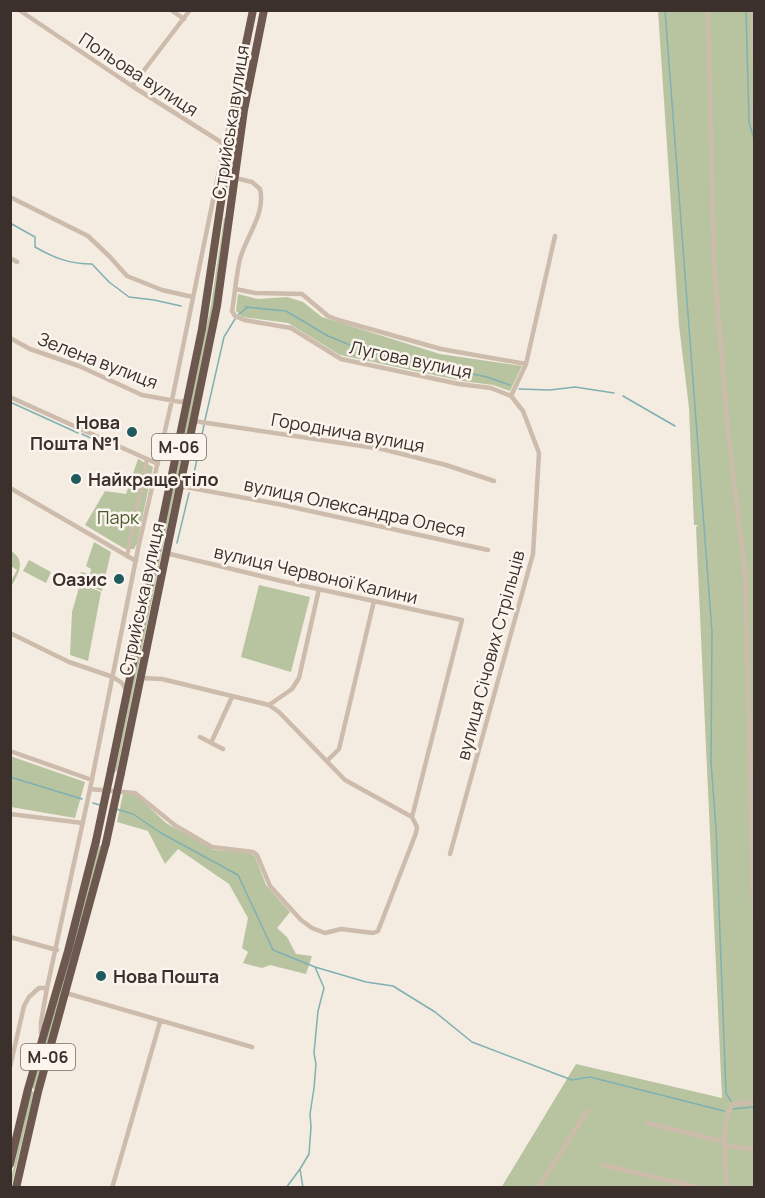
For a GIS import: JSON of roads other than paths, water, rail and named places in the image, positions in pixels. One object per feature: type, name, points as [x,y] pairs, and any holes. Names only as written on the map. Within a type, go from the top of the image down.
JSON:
[{"type":"highway","name":"Стрийська вулиця","points":[[10,1164],[96,841],[190,397],[253,10]]},
{"type":"highway","name":"Стрийська вулиця","points":[[16,1188],[38,1092],[106,843],[180,486],[201,423],[225,263],[244,110],[264,10]]},
{"type":"street","name":"Польова вулиця","points":[[19,10],[224,144]]},
{"type":"street","points":[[171,10],[184,19]]},
{"type":"street","points":[[132,86],[190,10]]},
{"type":"street","points":[[708,10],[714,262],[728,431],[745,572],[754,918]]},
{"type":"street","points":[[753,10],[754,57]]},
{"type":"street","points":[[754,108],[754,120]]},
{"type":"street","points":[[42,1042],[41,1022],[47,988],[57,950],[136,561],[175,401],[224,144],[228,128],[233,122]]},
{"type":"street","name":"Лугова вулиця","points":[[235,178],[252,182],[260,189],[262,205],[243,247],[232,311],[235,316],[244,320],[291,328],[340,359],[459,384],[491,388],[511,396]]},
{"type":"street","points":[[10,197],[88,236],[127,276],[162,290],[193,297]]},
{"type":"street","points":[[511,396],[526,364],[555,236]]},
{"type":"street","points":[[10,258],[17,262]]},
{"type":"street","name":"Лугова вулиця","points":[[235,289],[255,293],[302,294],[328,316],[338,320],[441,349],[526,364]]},
{"type":"street","name":"Зелена вулиця","points":[[10,338],[30,349],[79,366],[142,395],[175,401],[183,401],[190,397]]},
{"type":"street","name":"вулиця Січових Стрільців","points":[[450,854],[533,554],[539,453],[523,411],[511,396]]},
{"type":"street","points":[[10,397],[158,464]]},
{"type":"street","name":"Зелена вулиця","points":[[175,401],[183,406],[186,414]]},
{"type":"street","name":"Городнича вулиця","points":[[201,423],[382,449],[446,465],[494,482]]},
{"type":"street","points":[[126,556],[147,459]]},
{"type":"street","name":"вулиця Олександра Олеся","points":[[180,486],[278,504],[488,549]]},
{"type":"street","points":[[10,488],[136,561]]},
{"type":"street","name":"вулиця Червоної Калини","points":[[166,553],[319,590],[462,620],[412,817]]},
{"type":"street","points":[[269,705],[292,689],[298,678],[319,590]]},
{"type":"street","points":[[327,761],[339,749],[374,601]]},
{"type":"street","points":[[10,633],[69,662],[113,677],[122,683],[127,694]]},
{"type":"street","points":[[122,683],[128,680],[131,674]]},
{"type":"street","points":[[90,789],[135,793],[176,826],[212,847],[253,852],[257,855],[270,886],[301,920],[312,928],[325,933],[341,929],[373,933],[378,931],[416,833],[417,827],[412,817],[345,780],[279,712],[269,705],[162,680],[140,678]]},
{"type":"street","points":[[211,743],[232,696]]},
{"type":"street","points":[[200,737],[223,749]]},
{"type":"street","points":[[10,751],[92,780]]},
{"type":"street","points":[[10,814],[83,823]]},
{"type":"street","points":[[10,938],[57,950]]},
{"type":"street","points":[[10,1067],[24,1006],[29,997],[39,988],[47,988]]},
{"type":"street","points":[[66,993],[252,1047]]},
{"type":"street","points":[[112,1188],[160,1022]]},
{"type":"street","points":[[727,1188],[725,1121],[728,1109],[737,1103],[754,1102]]},
{"type":"street","points":[[546,1188],[540,1185],[587,1111]]},
{"type":"street","points":[[647,1123],[725,1144],[754,1149]]},
{"type":"street","points":[[603,1166],[701,1188]]},
{"type":"waterway","points":[[665,10],[712,632],[711,762],[716,828],[726,1093],[731,1101]]},
{"type":"waterway","points":[[746,10],[749,122],[754,139]]},
{"type":"waterway","points":[[10,223],[35,237],[35,247],[42,251],[69,262],[92,264],[109,282],[129,297],[181,306]]},
{"type":"waterway","points":[[245,307],[286,311],[328,336],[367,352],[487,377],[510,385]]},
{"type":"waterway","points":[[238,315],[248,307]]},
{"type":"waterway","points":[[205,420],[224,337],[235,319]]},
{"type":"waterway","points":[[519,389],[550,390],[575,387],[614,393]]},
{"type":"waterway","points":[[623,396],[675,426]]},
{"type":"waterway","points":[[10,402],[78,433]]},
{"type":"waterway","points":[[192,483],[204,425]]},
{"type":"waterway","points":[[82,434],[97,441]]},
{"type":"waterway","points":[[177,543],[189,493]]},
{"type":"waterway","points":[[10,777],[82,799]]},
{"type":"waterway","points":[[93,803],[100,805]]},
{"type":"waterway","points":[[116,809],[133,814],[161,833],[238,875],[273,950],[315,967],[366,982],[393,986],[435,1012],[472,1042],[572,1080],[590,1077],[724,1111]]},
{"type":"waterway","points":[[303,1188],[300,1169],[309,1154],[310,1114],[316,1064],[314,1053],[318,1011],[324,988],[315,967]]},
{"type":"waterway","points":[[732,1109],[754,1107]]},
{"type":"waterway","points":[[286,1188],[300,1169]]},
{"type":"place","name":"Нова Пошта №1","points":[[132,432]]},
{"type":"place","name":"Найкраще тіло","points":[[76,479]]},
{"type":"place","name":"Оазис","points":[[119,579]]},
{"type":"place","name":"Нова Пошта","points":[[101,976]]},
{"type":"park label","name":"Парк","points":[[118,517]]}]
